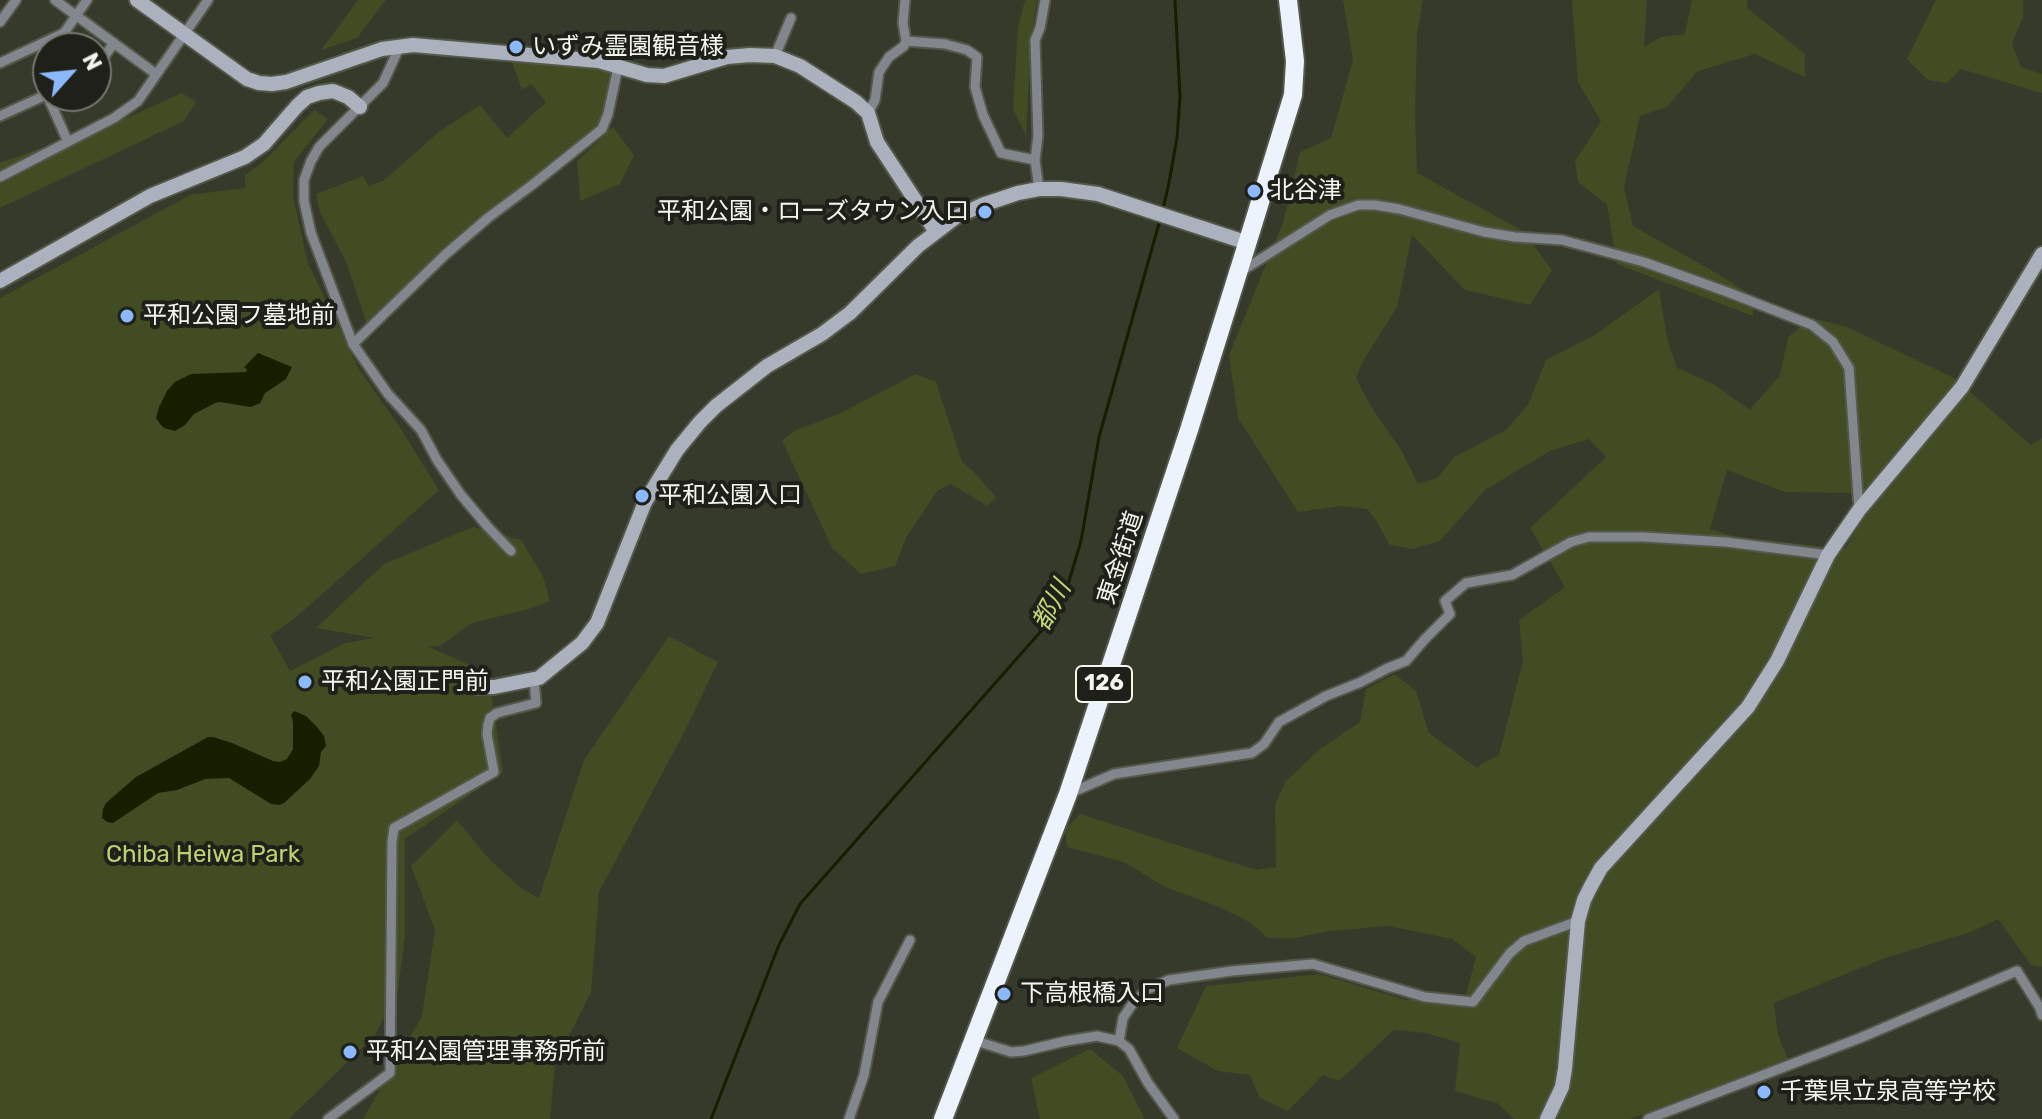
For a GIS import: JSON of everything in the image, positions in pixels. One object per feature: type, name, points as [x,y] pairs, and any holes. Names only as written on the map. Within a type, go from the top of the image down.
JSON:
[{"type":"highway","name":"東金街道","points":[[943,1119],[1068,794],[1248,243],[1293,95],[1295,61],[1288,0]]},
{"type":"street","points":[[0,22],[16,0]]},
{"type":"street","points":[[55,0],[156,74]]},
{"type":"street","points":[[0,63],[64,33],[87,0]]},
{"type":"street","points":[[137,0],[247,79],[259,83],[286,82],[382,49],[400,46],[586,59],[647,75],[664,76],[727,57],[775,56],[800,66],[868,113],[877,142],[936,232]]},
{"type":"street","points":[[0,177],[114,118],[138,101],[208,0]]},
{"type":"street","points":[[868,113],[875,100],[879,72],[906,41],[903,23],[905,0]]},
{"type":"street","points":[[1039,189],[1035,160],[1038,136],[1035,40],[1045,0]]},
{"type":"street","points":[[775,56],[791,18]]},
{"type":"street","points":[[906,41],[945,44],[967,50],[977,57],[975,87],[983,115],[1001,153],[1035,160]]},
{"type":"street","points":[[400,46],[383,83],[319,147],[311,161],[304,180],[304,201],[311,233],[353,344],[388,394],[421,430],[461,495],[511,551]]},
{"type":"street","points":[[353,344],[489,217],[602,129],[618,67]]},
{"type":"street","points":[[0,281],[150,196],[245,157],[264,144],[307,97],[333,91],[348,97],[360,107]]},
{"type":"street","points":[[0,116],[32,102]]},
{"type":"street","points":[[55,112],[68,142]]},
{"type":"street","points":[[477,687],[534,680],[554,668],[582,643],[597,623],[645,502],[677,450],[700,422],[767,366],[822,334],[850,313],[918,246],[956,217],[1018,193],[1061,189],[1098,194],[1248,243]]},
{"type":"street","points":[[1238,274],[1330,215],[1358,205],[1375,205],[1484,232],[1562,240],[1644,262],[1730,293],[1812,325],[1833,342],[1849,368],[1859,510]]},
{"type":"street","points":[[1547,1119],[1562,1087],[1565,1069],[1578,921],[1584,900],[1601,868],[1748,707],[1767,680],[1828,555],[1859,510],[1962,387],[2042,254]]},
{"type":"street","points":[[1068,794],[1114,774],[1252,753],[1264,744],[1279,722],[1326,696],[1406,661],[1450,614],[1445,601],[1466,583],[1512,575],[1571,542],[1589,537],[1658,538],[1726,542],[1828,555]]},
{"type":"street","points":[[328,1119],[390,1073],[394,828],[494,772],[487,734],[490,718],[497,713],[536,703],[534,680]]},
{"type":"street","points":[[1119,1041],[1123,1018],[1148,989],[1169,980],[1232,971],[1313,964],[1425,997],[1473,1002],[1510,953],[1524,941],[1578,921]]},
{"type":"street","points":[[849,1119],[864,1075],[878,1002],[910,940]]},
{"type":"street","points":[[1648,1119],[1860,1038],[2017,971],[2042,1015]]},
{"type":"street","points":[[973,1040],[1011,1052],[1097,1036],[1119,1041],[1129,1049],[1148,1083],[1174,1119]]},
{"type":"green space","points":[[358,0],[386,0],[357,38],[321,50]]},
{"type":"green space","points":[[1025,0],[1037,0],[1031,39],[1026,136],[1013,109],[1018,28]]},
{"type":"green space","points":[[1343,0],[1423,0],[1417,34],[1417,173],[1523,231],[1552,270],[1530,305],[1465,290],[1412,235],[1397,307],[1356,378],[1370,405],[1401,450],[1418,484],[1437,478],[1454,457],[1506,430],[1528,405],[1546,360],[1593,336],[1659,289],[1667,338],[1677,368],[1713,384],[1750,410],[1780,375],[1788,337],[1812,318],[1847,327],[1954,378],[2031,445],[2042,438],[2042,967],[2031,965],[1998,919],[1971,932],[1885,958],[1774,1003],[1778,1035],[1788,1060],[1630,1119],[1514,1119],[1497,1103],[1455,1091],[1460,1043],[1426,1033],[1394,1030],[1339,1081],[1323,1075],[1288,1111],[1260,1098],[1250,1075],[1218,1071],[1177,1048],[1206,986],[1320,974],[1406,1000],[1465,998],[1476,957],[1452,939],[1388,926],[1329,931],[1295,938],[1268,938],[1249,922],[1165,887],[1124,862],[1067,847],[1065,829],[1080,814],[1256,870],[1276,867],[1275,805],[1285,782],[1320,749],[1360,722],[1366,689],[1395,674],[1416,691],[1429,733],[1477,768],[1499,755],[1523,661],[1519,620],[1565,587],[1530,528],[1606,457],[1589,439],[1550,451],[1485,490],[1440,541],[1413,549],[1390,545],[1367,509],[1341,506],[1298,512],[1238,418],[1229,355],[1283,223],[1300,152],[1331,138],[1353,60]],"holes":[[[1727,470],[1785,492],[1849,493],[1868,490],[1865,515],[1845,549],[1735,537],[1710,529]]]},
{"type":"green space","points":[[1572,0],[1647,0],[1644,47],[1661,37],[1685,34],[1692,0],[1747,0],[1748,9],[1805,54],[1805,77],[1755,54],[1698,71],[1667,107],[1640,116],[1624,187],[1633,226],[1752,296],[1753,316],[1617,264],[1607,205],[1578,182],[1575,161],[1601,121],[1578,82]]},
{"type":"green space","points":[[1936,0],[2023,0],[2023,17],[2012,43],[2021,67],[2042,74],[2042,93],[1961,69],[1947,83],[1928,80],[1907,59]]},
{"type":"green space","points":[[511,60],[584,63],[614,70],[608,106],[597,128],[529,185],[490,212],[367,324],[347,264],[320,212],[316,194],[363,176],[369,186],[383,181],[440,131],[480,105],[507,138],[546,102],[531,84],[522,90]]},
{"type":"green space","points":[[182,93],[196,102],[184,121],[0,208],[0,163],[133,115]]},
{"type":"green space","name":"Chiba Heiwa Park","points":[[314,110],[328,119],[294,162],[293,197],[308,263],[359,369],[439,490],[293,620],[270,635],[290,671],[345,643],[375,638],[316,628],[384,564],[473,527],[521,540],[543,576],[550,601],[472,623],[440,646],[427,646],[488,673],[503,772],[405,839],[405,936],[398,990],[375,1035],[289,1119],[0,1119],[0,298],[190,195],[245,188],[245,175],[263,162]]},
{"type":"green space","points":[[613,127],[634,155],[620,184],[580,201],[577,161]]},
{"type":"green space","points":[[916,374],[936,382],[962,462],[996,497],[987,506],[951,484],[938,490],[906,538],[895,566],[861,574],[832,548],[782,440],[796,430],[841,413]]},
{"type":"green space","points":[[669,636],[718,662],[599,892],[591,992],[555,1064],[550,1119],[363,1119],[422,1016],[435,930],[411,866],[457,820],[490,860],[521,888],[539,898],[584,760]]},
{"type":"green space","points":[[1090,1049],[1123,1076],[1145,1119],[1040,1119],[1031,1078]]},
{"type":"shaded area","points":[[258,353],[292,367],[286,379],[265,393],[260,403],[251,407],[215,403],[194,414],[175,431],[160,424],[156,418],[159,407],[175,382],[191,374],[246,372],[244,368]]},
{"type":"shaded area","points":[[294,711],[306,716],[317,727],[324,736],[326,746],[321,752],[319,766],[310,779],[284,803],[271,804],[229,778],[205,779],[177,790],[158,793],[113,823],[102,818],[106,803],[136,777],[208,737],[232,743],[273,761],[287,759],[293,749],[291,715]]},
{"type":"waterway","name":"都川","points":[[1163,208],[1177,138],[1180,97],[1175,0]]},
{"type":"waterway","name":"都川","points":[[711,1119],[779,945],[800,904],[1050,621],[1066,591],[1081,541],[1099,437],[1160,220]]},
{"type":"place","name":"いずみ霊園観音様","points":[[516,47]]},
{"type":"place","name":"北谷津","points":[[1254,191]]},
{"type":"place","name":"平和公園・ローズタウン入口","points":[[985,212]]},
{"type":"place","name":"平和公園フ墓地前","points":[[127,316]]},
{"type":"place","name":"平和公園入口","points":[[642,496]]},
{"type":"place","name":"平和公園正門前","points":[[305,682]]},
{"type":"place","name":"下高根橋入口","points":[[1004,994]]},
{"type":"place","name":"平和公園管理事務所前","points":[[350,1052]]},
{"type":"place","name":"千葉県立泉高等学校","points":[[1764,1092]]}]
